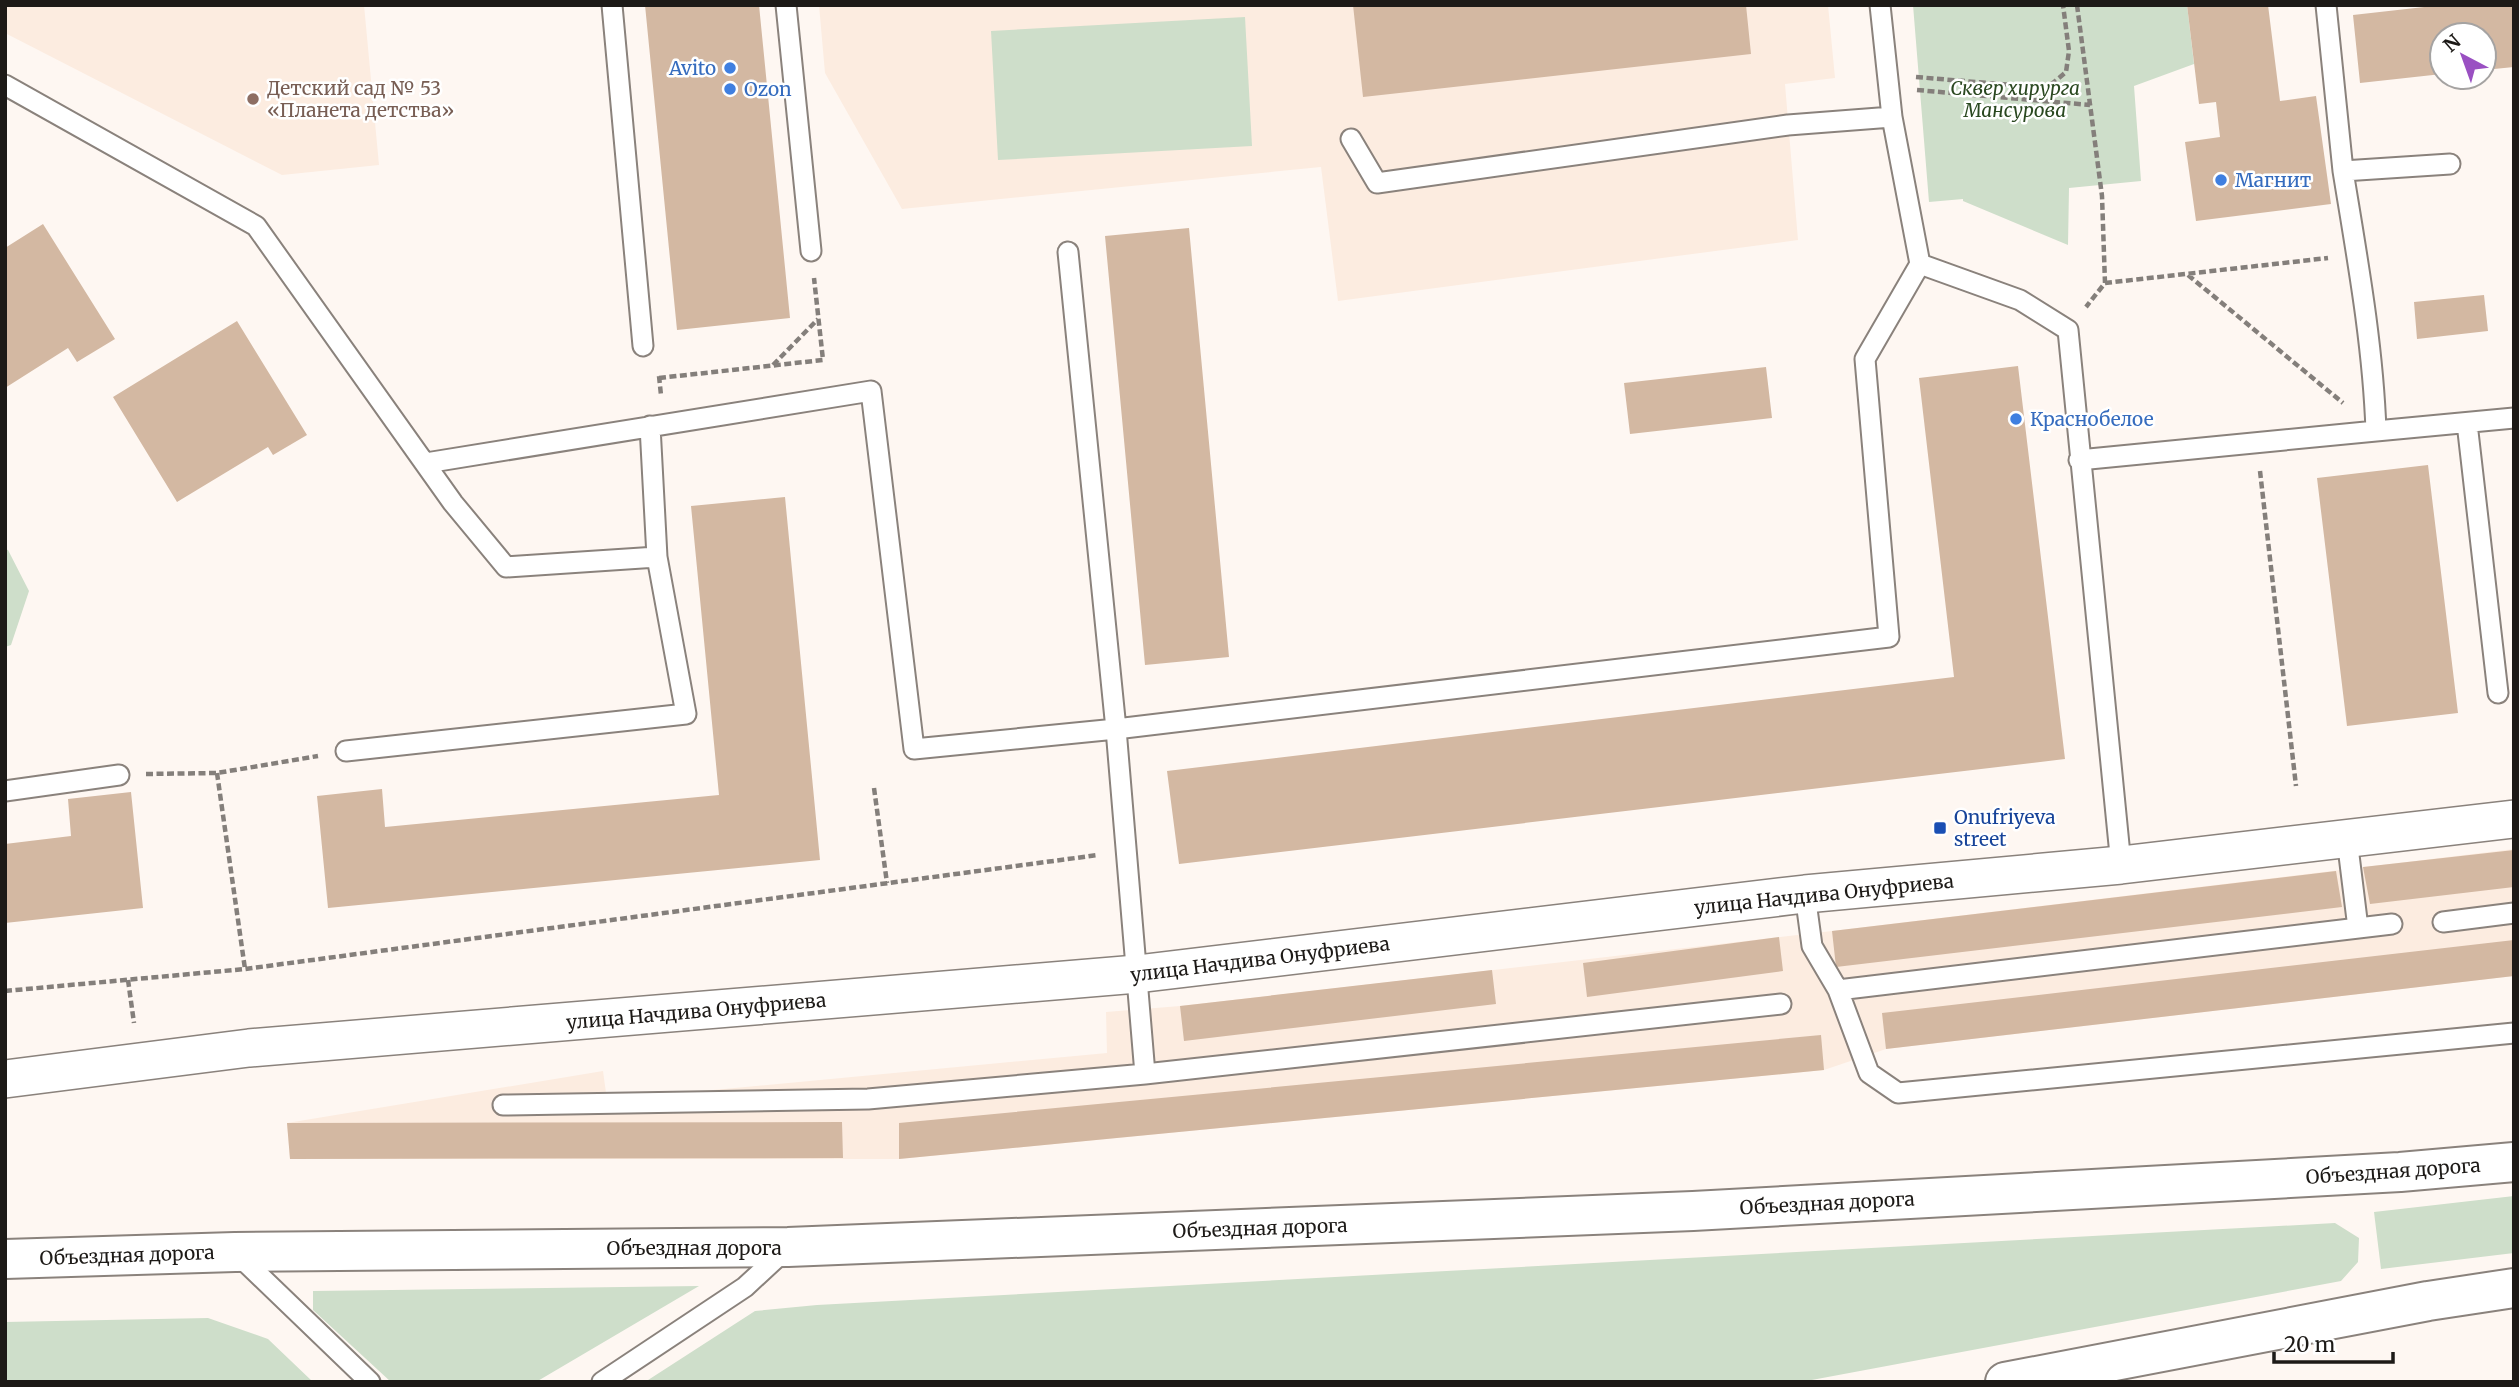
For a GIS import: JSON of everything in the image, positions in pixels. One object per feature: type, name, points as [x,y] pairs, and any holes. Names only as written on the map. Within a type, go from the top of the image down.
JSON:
[{"type":"main road","name":"Объездная дорога","points":[[5,1259],[234,1252],[788,1247],[1679,1211],[2400,1172],[2514,1161]]},
{"type":"main road","points":[[2005,1382],[2428,1301],[2514,1289]]},
{"type":"street","name":"улица Начдива Онуфриева","points":[[5,1079],[249,1048],[1137,974],[1805,894],[2121,865],[2514,819]]},
{"type":"lane","points":[[612,5],[643,346]]},
{"type":"lane","points":[[786,5],[811,251]]},
{"type":"lane","points":[[426,463],[871,391],[914,749],[1116,729],[1889,637],[1865,359],[1920,264],[1892,117],[1880,5]]},
{"type":"lane","points":[[2326,5],[2343,171],[2374,381],[2376,431]]},
{"type":"lane","points":[[5,85],[256,226],[453,503],[506,567],[657,557]]},
{"type":"lane","points":[[1351,139],[1377,183],[1788,125],[1892,117]]},
{"type":"lane","points":[[2343,171],[2450,164]]},
{"type":"lane","points":[[1068,252],[1116,729],[1145,1074]]},
{"type":"lane","points":[[1920,264],[2020,300],[2068,330],[2121,865]]},
{"type":"lane","points":[[2079,460],[2514,418]]},
{"type":"lane","points":[[2467,423],[2498,693]]},
{"type":"lane","points":[[346,751],[687,715],[657,557],[657,425]]},
{"type":"lane","points":[[5,791],[119,775]]},
{"type":"lane","points":[[2347,839],[2358,928]]},
{"type":"lane","points":[[1805,894],[1812,946],[1838,990],[1869,1073],[1898,1093],[2514,1033]]},
{"type":"lane","points":[[2443,922],[2514,914]]},
{"type":"lane","points":[[1838,990],[2392,924]]},
{"type":"lane","points":[[502,1105],[868,1099],[1145,1074],[1781,1004]]},
{"type":"lane","points":[[602,1382],[745,1287],[788,1247]]},
{"type":"lane","points":[[234,1252],[370,1382]]},
{"type":"path","points":[[1888,81],[2047,88],[2066,72],[2069,51],[2063,5]]},
{"type":"path","points":[[2068,330],[2105,283],[2102,197],[2077,5]]},
{"type":"path","points":[[1888,81],[2090,105]]},
{"type":"path","points":[[659,378],[823,360],[811,251]]},
{"type":"path","points":[[2105,283],[2357,255]]},
{"type":"path","points":[[2187,274],[2376,431]]},
{"type":"path","points":[[773,366],[818,318]]},
{"type":"path","points":[[643,346],[655,345],[659,378],[657,425]]},
{"type":"path","points":[[2257,443],[2296,786]]},
{"type":"path","points":[[119,775],[217,773],[346,751]]},
{"type":"path","points":[[217,773],[244,969]]},
{"type":"path","points":[[874,788],[887,883]]},
{"type":"path","points":[[5,991],[244,969],[1126,851]]},
{"type":"path","points":[[128,980],[134,1023]]},
{"type":"shaded area","name":"Детский сад № 53 «Планета детства»","points":[[5,5],[364,5],[379,165],[282,175],[5,33]]},
{"type":"shaded area","points":[[819,5],[1828,5],[1835,78],[1785,84],[1798,240],[1338,301],[1321,167],[902,209],[825,73]]},
{"type":"shaded area","points":[[2514,849],[2514,976],[1886,1049],[1824,1070],[899,1159],[290,1159],[287,1123],[603,1071],[607,1100],[1107,1053],[1106,1012],[1180,1006],[1832,931]]},
{"type":"green space","name":"Сквер хирурга Мансурова","points":[[1913,5],[2187,5],[2194,64],[2134,86],[2141,181],[2069,188],[2068,245],[1963,199],[1929,202]]},
{"type":"green space","points":[[1245,17],[1252,146],[998,160],[991,31]]},
{"type":"green space","points":[[5,549],[8,550],[29,591],[11,645],[5,647]]},
{"type":"green space","points":[[2514,1196],[2514,1253],[2381,1269],[2374,1212]]},
{"type":"green space","points":[[2335,1223],[2359,1238],[2358,1262],[2341,1281],[1801,1382],[645,1382],[755,1311],[817,1305]]},
{"type":"green space","points":[[699,1286],[536,1382],[391,1382],[313,1310],[313,1291]]},
{"type":"green space","points":[[208,1318],[268,1339],[313,1382],[5,1382],[5,1322]]},
{"type":"building","points":[[645,5],[759,5],[790,318],[677,330]]},
{"type":"building","points":[[1353,5],[1746,5],[1751,54],[1363,97]]},
{"type":"building","points":[[2187,5],[2268,5],[2280,101],[2316,96],[2331,204],[2196,221],[2185,142],[2220,137],[2216,102],[2199,104]]},
{"type":"building","points":[[2442,5],[2514,5],[2514,67],[2498,69],[2498,21],[2428,21],[2428,76],[2360,83],[2353,15]]},
{"type":"building","points":[[43,224],[115,339],[77,362],[68,348],[5,388],[5,248]]},
{"type":"building","points":[[1189,228],[1229,657],[1145,665],[1105,236]]},
{"type":"building","points":[[2484,295],[2488,331],[2417,339],[2414,302]]},
{"type":"building","points":[[237,321],[307,435],[273,455],[268,447],[177,502],[113,397]]},
{"type":"building","points":[[2018,366],[2065,759],[1179,864],[1167,771],[1954,677],[1919,378]]},
{"type":"building","points":[[1766,367],[1772,418],[1630,434],[1624,383]]},
{"type":"building","points":[[2428,465],[2458,713],[2347,726],[2317,478]]},
{"type":"building","points":[[785,497],[820,860],[328,908],[317,796],[382,789],[385,827],[719,795],[691,506]]},
{"type":"building","points":[[131,792],[143,908],[5,923],[5,844],[71,836],[68,799]]},
{"type":"building","points":[[2514,850],[2514,887],[2370,904],[2363,867]]},
{"type":"building","points":[[2336,871],[2342,907],[1836,967],[1832,931]]},
{"type":"building","points":[[1779,937],[1783,971],[1587,997],[1583,963]]},
{"type":"building","points":[[2514,940],[2514,976],[1886,1049],[1882,1013]]},
{"type":"building","points":[[1492,970],[1496,1004],[1184,1041],[1180,1006]]},
{"type":"building","points":[[1821,1035],[1824,1070],[899,1159],[899,1123]]},
{"type":"building","points":[[842,1122],[843,1158],[290,1159],[287,1123]]},
{"type":"place","name":"Avito","points":[[730,68]]},
{"type":"place","name":"Ozon","points":[[730,89]]},
{"type":"place","name":"Детский сад № 53 «Планета детства»","points":[[253,99]]},
{"type":"place","name":"Магнит","points":[[2221,180]]},
{"type":"place","name":"Краснобелое","points":[[2016,419]]},
{"type":"place","name":"Onufriyeva street","points":[[1940,828]]}]
